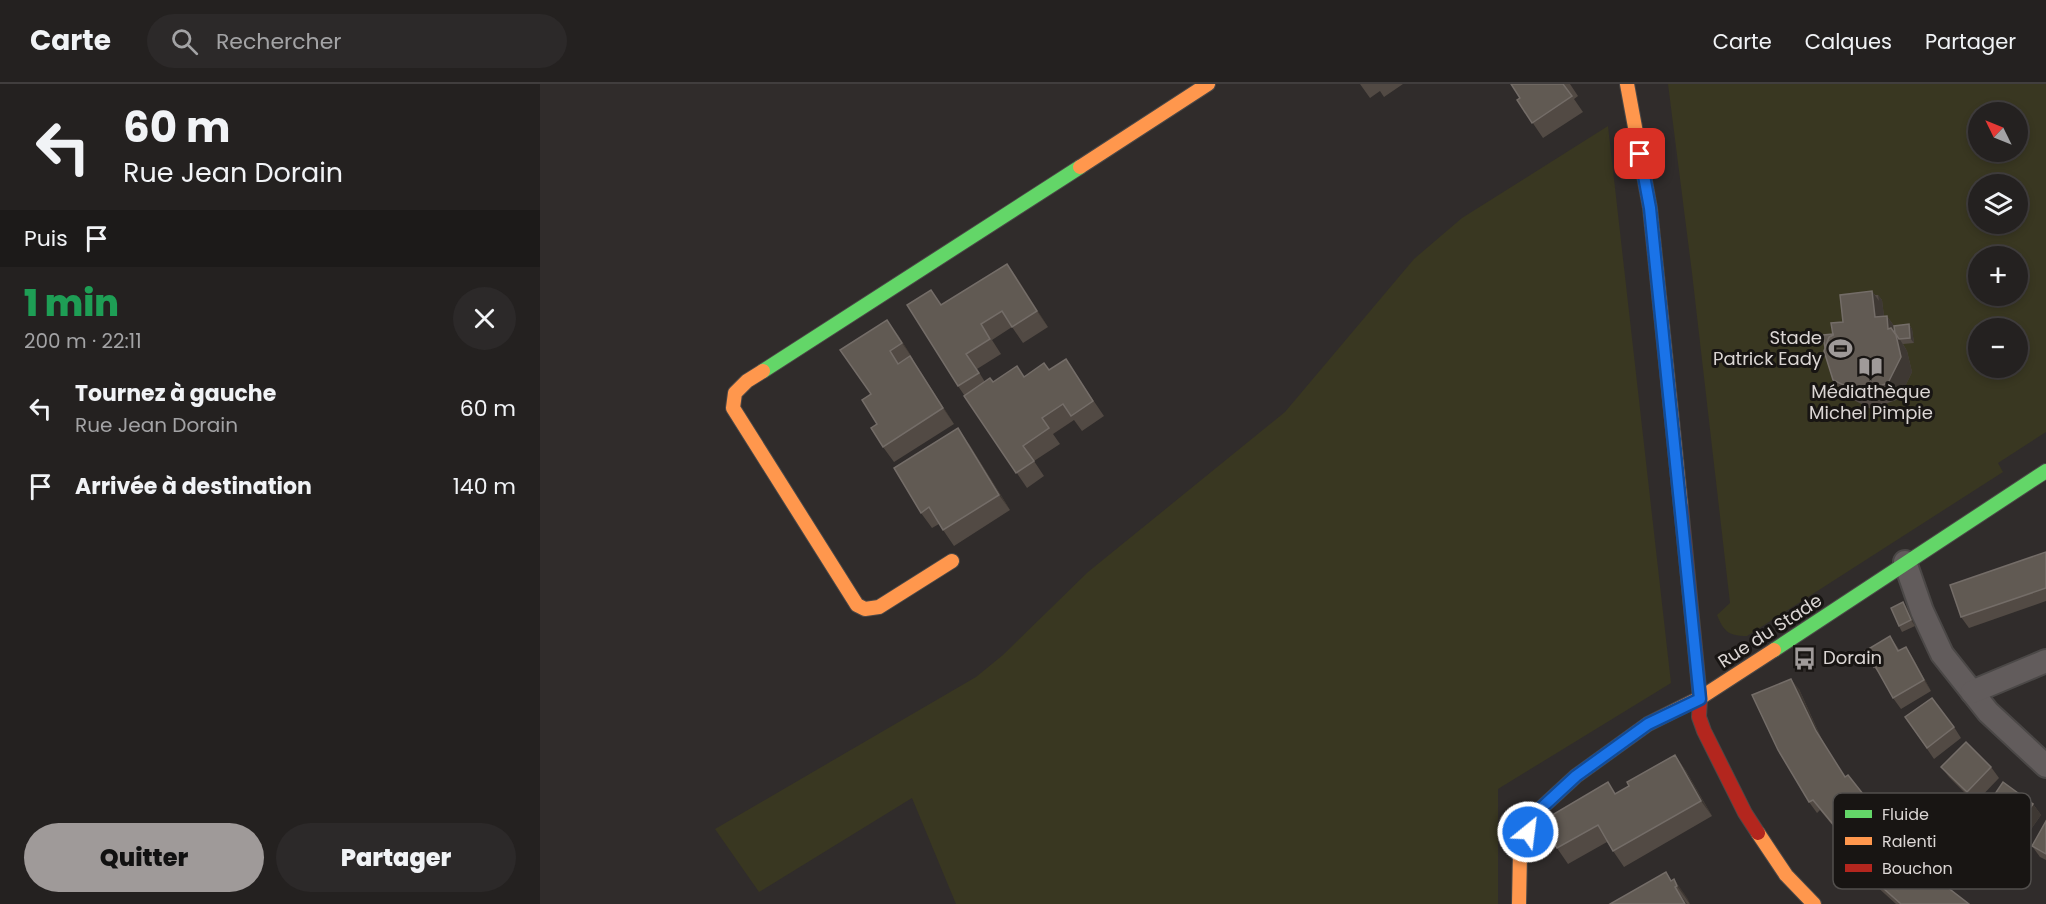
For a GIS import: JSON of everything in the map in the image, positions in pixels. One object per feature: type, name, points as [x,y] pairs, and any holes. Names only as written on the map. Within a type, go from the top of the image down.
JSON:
[{"type":"street","points":[[952,561],[879,607],[870,611],[861,609],[854,602],[734,408],[735,393],[747,381],[1208,84]]},
{"type":"street","points":[[1627,84],[1650,208],[1700,699],[1698,717],[1745,813],[1786,875],[1814,904]]},
{"type":"street","name":"Rue du Stade","points":[[1519,904],[1520,853],[1537,812],[1576,776],[1648,724],[1700,699],[2046,471]]},
{"type":"street","points":[[1905,562],[1922,611],[1942,654],[1988,711],[2046,766]]},
{"type":"street","points":[[1972,692],[2046,661]]},
{"type":"shaded area","name":"Stade Patrick Eady","points":[[1668,84],[2046,84],[2046,432],[1998,463],[2003,472],[1747,636],[1731,634],[1722,625],[1717,615],[1730,603]]},
{"type":"shaded area","points":[[1608,126],[1671,683],[1498,789],[1498,904],[956,904],[912,798],[759,892],[715,829],[976,677],[1003,655],[1088,572],[1285,412],[1414,259],[1462,218]]},
{"type":"building","points":[[1511,84],[1563,84],[1572,96],[1532,123],[1517,100],[1520,98]]},
{"type":"building","points":[[1007,264],[1037,311],[1012,327],[1002,311],[981,324],[990,339],[966,354],[979,373],[958,386],[907,305],[931,290],[941,305]]},
{"type":"building","points":[[1872,291],[1875,317],[1887,316],[1888,329],[1891,328],[1896,335],[1901,357],[1888,383],[1860,393],[1833,380],[1824,351],[1829,337],[1833,335],[1831,323],[1843,322],[1840,295]]},
{"type":"building","points":[[887,320],[902,343],[890,351],[898,364],[910,356],[943,408],[883,447],[871,428],[877,424],[862,400],[871,394],[840,350]]},
{"type":"building","points":[[1909,324],[1910,338],[1899,339],[1894,326]]},
{"type":"building","points":[[1833,334],[1829,337],[1825,348],[1823,335]]},
{"type":"building","points":[[1066,359],[1093,401],[1071,416],[1063,404],[1042,418],[1049,428],[1023,446],[1034,461],[1016,473],[964,396],[990,378],[993,382],[1017,366],[1024,377],[1044,363],[1049,370]]},
{"type":"building","points":[[958,428],[999,495],[943,530],[929,507],[921,513],[894,468]]},
{"type":"building","points":[[2046,552],[2046,588],[1961,617],[1950,585]]},
{"type":"building","points":[[1903,602],[1911,620],[1899,626],[1891,608]]},
{"type":"building","points":[[1890,636],[1898,651],[1906,647],[1924,680],[1893,698],[1865,651]]},
{"type":"building","points":[[1791,679],[1816,731],[1845,777],[1848,775],[1862,793],[1833,793],[1833,824],[1813,800],[1809,802],[1778,750],[1752,695]]},
{"type":"building","points":[[1932,698],[1954,727],[1927,748],[1905,717]]},
{"type":"building","points":[[1966,742],[1991,767],[1967,792],[1941,767]]},
{"type":"building","points":[[1675,755],[1701,801],[1613,851],[1598,825],[1557,848],[1542,821],[1608,782],[1615,794],[1629,786],[1627,782]]},
{"type":"building","points":[[2003,782],[2018,793],[1996,793]]},
{"type":"building","points":[[2046,821],[2046,854],[2032,846]]},
{"type":"building","points":[[1666,872],[1671,881],[1674,879],[1677,886],[1675,887],[1685,904],[1610,904]]},
{"type":"building","points":[[1884,889],[1950,889],[1969,904],[1901,904]]},
{"type":"traffic: fast","points":[[763,371],[1080,167]]},
{"type":"traffic: fast","points":[[1774,650],[2046,471]]},
{"type":"traffic: slow","points":[[1080,167],[1208,84]]},
{"type":"traffic: slow","points":[[1627,84],[1650,208],[1681,507]]},
{"type":"traffic: slow","points":[[763,371],[747,381],[735,393],[733,408],[857,605],[865,609],[879,607],[952,561]]},
{"type":"traffic: slow","points":[[1519,904],[1520,853],[1537,812],[1576,776],[1648,724],[1700,698],[1774,650]]},
{"type":"traffic: slow","points":[[1758,833],[1786,875],[1814,904]]},
{"type":"traffic: jam","points":[[1681,507],[1700,698],[1699,717],[1745,813],[1758,833]]},
{"type":"place","name":"Stade Patrick Eady","points":[[1840,348]]},
{"type":"place","name":"Médiathèque Michel Pimpie","points":[[1871,366]]},
{"type":"place","name":"Dorain","points":[[1805,658]]},
{"type":"route","points":[[1528,832],[1537,812],[1576,776],[1648,724],[1700,699],[1650,208],[1640,154]]}]
